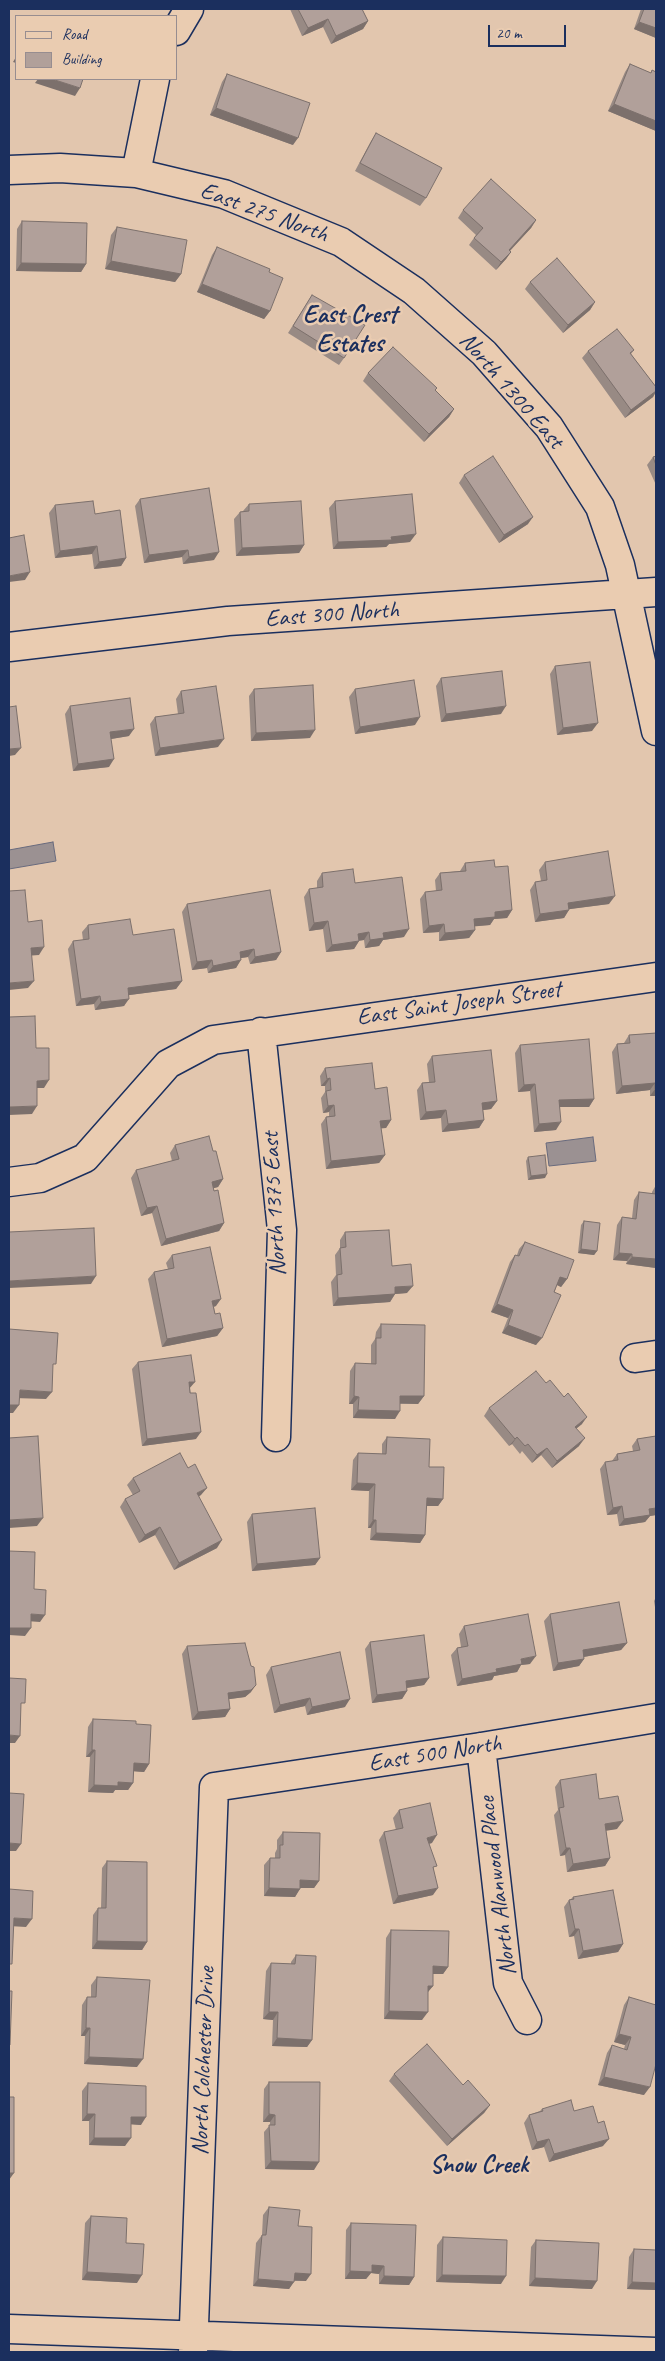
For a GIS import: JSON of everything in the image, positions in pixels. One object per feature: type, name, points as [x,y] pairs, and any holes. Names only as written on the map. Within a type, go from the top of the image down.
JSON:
[{"type":"street","points":[[178,28],[189,9]]},
{"type":"street","points":[[136,173],[156,80]]},
{"type":"street","name":"East 275 North","points":[[9,170],[60,168],[136,173],[224,194],[341,242]]},
{"type":"street","name":"North 1300 East","points":[[341,242],[414,291],[484,353],[549,427],[600,508],[620,565],[656,731]]},
{"type":"street","name":"East 300 North","points":[[9,647],[228,621],[656,592]]},
{"type":"street","name":"East Saint Joseph Street","points":[[9,1182],[40,1178],[85,1158],[168,1064],[213,1040],[656,977]]},
{"type":"street","name":"North 1375 East","points":[[261,1032],[282,1230],[276,1437]]},
{"type":"street","name":"East 500 North","points":[[214,1786],[481,1747],[656,1718]]},
{"type":"street","name":"North Alanwood Place","points":[[481,1747],[508,1983],[527,2020]]},
{"type":"street","name":"North Colchester Drive","points":[[193,2344],[214,1786]]},
{"type":"street","points":[[9,2329],[193,2344],[656,2352]]},
{"type":"shaded area","points":[[53,842],[56,861],[9,869],[9,850]]},
{"type":"shaded area","points":[[593,1137],[596,1161],[549,1166],[546,1143]]},
{"type":"building","points":[[298,9],[362,9],[368,21],[336,36],[328,19],[308,28]]},
{"type":"building","points":[[644,9],[656,9],[656,28],[639,22]]},
{"type":"building","points":[[630,64],[651,73],[652,70],[656,72],[656,121],[614,104]]},
{"type":"building","points":[[227,74],[310,103],[298,138],[216,108]]},
{"type":"building","points":[[55,80],[83,80],[80,88]]},
{"type":"building","points":[[376,133],[442,168],[426,198],[360,163]]},
{"type":"building","points":[[491,179],[536,220],[509,250],[511,252],[501,262],[474,238],[483,228],[463,210]]},
{"type":"building","points":[[22,221],[87,223],[86,264],[21,263]]},
{"type":"building","points":[[117,227],[187,240],[181,274],[111,261]]},
{"type":"building","points":[[217,247],[270,269],[269,272],[283,278],[270,311],[202,284]]},
{"type":"building","points":[[557,258],[595,302],[568,325],[530,282]]},
{"type":"building","points":[[312,295],[365,325],[344,358],[293,326]]},
{"type":"building","points":[[617,329],[634,350],[630,353],[656,387],[656,391],[631,410],[588,351]]},
{"type":"building","points":[[393,347],[437,388],[435,390],[454,409],[429,434],[368,373]]},
{"type":"building","points":[[493,456],[533,517],[504,535],[464,475]]},
{"type":"building","points":[[209,488],[219,552],[189,557],[188,550],[149,555],[140,499]]},
{"type":"building","points":[[412,494],[416,534],[391,537],[392,540],[338,542],[335,501]]},
{"type":"building","points":[[93,501],[95,514],[120,510],[126,558],[99,562],[97,546],[60,551],[55,505]]},
{"type":"building","points":[[301,501],[304,545],[242,548],[240,512],[249,511],[249,504]]},
{"type":"building","points":[[24,535],[30,572],[9,576],[9,538]]},
{"type":"building","points":[[590,662],[598,723],[563,728],[555,666]]},
{"type":"building","points":[[502,671],[506,706],[446,714],[441,678]]},
{"type":"building","points":[[414,680],[420,717],[360,727],[355,689]]},
{"type":"building","points":[[313,685],[315,730],[256,733],[254,689]]},
{"type":"building","points":[[216,686],[224,739],[160,748],[155,717],[184,713],[181,691]]},
{"type":"building","points":[[130,698],[134,729],[110,732],[114,759],[78,764],[70,706]]},
{"type":"building","points":[[16,706],[21,748],[9,749],[9,707]]},
{"type":"building","points":[[608,851],[615,896],[568,903],[569,910],[540,914],[535,882],[547,880],[545,862]]},
{"type":"building","points":[[494,860],[495,867],[508,866],[512,910],[495,912],[495,917],[474,919],[475,930],[445,933],[444,924],[429,926],[425,892],[442,890],[440,873],[466,871],[465,863]]},
{"type":"building","points":[[353,869],[355,883],[402,877],[409,929],[383,933],[384,938],[370,940],[369,932],[358,934],[359,941],[332,945],[328,921],[314,923],[309,889],[323,887],[322,873]]},
{"type":"building","points":[[25,890],[28,922],[42,920],[44,947],[31,948],[34,981],[9,983],[9,891]]},
{"type":"building","points":[[270,890],[281,952],[255,957],[254,949],[240,952],[241,960],[213,966],[212,960],[197,962],[187,904]]},
{"type":"building","points":[[130,919],[133,935],[174,929],[182,981],[128,988],[129,999],[101,1002],[100,996],[81,999],[73,941],[89,939],[88,925]]},
{"type":"building","points":[[35,1016],[36,1048],[49,1048],[49,1080],[37,1081],[37,1106],[9,1107],[9,1017]]},
{"type":"building","points":[[656,1033],[656,1089],[655,1083],[622,1086],[617,1044],[630,1043],[629,1035]]},
{"type":"building","points":[[589,1039],[594,1099],[559,1100],[561,1122],[539,1124],[535,1084],[524,1085],[520,1045]]},
{"type":"building","points":[[491,1050],[497,1101],[482,1103],[484,1120],[448,1124],[446,1110],[426,1112],[422,1083],[435,1082],[432,1056]]},
{"type":"building","points":[[372,1063],[375,1089],[387,1087],[391,1120],[380,1121],[385,1155],[331,1161],[326,1117],[335,1116],[334,1105],[328,1106],[326,1091],[331,1090],[330,1078],[327,1079],[325,1068]]},
{"type":"building","points":[[209,1136],[213,1151],[216,1151],[223,1179],[212,1182],[214,1191],[218,1190],[224,1223],[166,1239],[157,1206],[147,1208],[136,1170],[179,1159],[175,1145]]},
{"type":"building","points":[[545,1155],[547,1174],[531,1176],[528,1157]]},
{"type":"building","points":[[639,1192],[656,1194],[656,1259],[632,1257],[632,1254],[619,1253],[622,1217],[636,1219]]},
{"type":"building","points":[[584,1221],[600,1223],[597,1251],[581,1249]]},
{"type":"building","points":[[94,1228],[96,1276],[9,1281],[9,1232]]},
{"type":"building","points":[[389,1230],[392,1266],[411,1264],[413,1286],[395,1287],[395,1294],[338,1298],[337,1275],[342,1274],[340,1248],[346,1247],[345,1232]]},
{"type":"building","points":[[525,1242],[574,1260],[567,1279],[560,1277],[554,1292],[561,1295],[542,1338],[508,1325],[513,1310],[497,1304],[515,1255],[519,1256]]},
{"type":"building","points":[[210,1247],[221,1299],[212,1301],[215,1314],[220,1313],[223,1328],[167,1339],[154,1272],[174,1268],[172,1255]]},
{"type":"building","points":[[381,1324],[425,1325],[424,1396],[400,1396],[400,1411],[358,1410],[359,1397],[354,1396],[355,1363],[376,1364],[376,1338],[381,1338]]},
{"type":"building","points":[[9,1329],[58,1333],[56,1364],[53,1364],[52,1392],[20,1390],[19,1405],[9,1405]]},
{"type":"building","points":[[191,1355],[195,1382],[189,1382],[190,1393],[196,1393],[201,1432],[147,1439],[138,1362]]},
{"type":"building","points":[[536,1371],[546,1383],[550,1380],[564,1397],[568,1393],[587,1417],[575,1427],[585,1438],[557,1461],[547,1448],[537,1455],[528,1444],[525,1446],[517,1437],[515,1439],[489,1408]]},
{"type":"building","points":[[38,1436],[43,1518],[9,1520],[9,1438]]},
{"type":"building","points":[[656,1436],[656,1508],[649,1509],[650,1515],[624,1519],[622,1506],[613,1508],[605,1462],[618,1460],[617,1454],[640,1450],[637,1439]]},
{"type":"building","points":[[387,1437],[430,1439],[429,1467],[444,1467],[443,1499],[427,1498],[425,1535],[376,1533],[376,1520],[373,1520],[375,1484],[357,1483],[358,1453],[386,1454]]},
{"type":"building","points":[[180,1453],[188,1468],[195,1464],[207,1488],[197,1493],[222,1540],[179,1563],[160,1527],[145,1535],[125,1499],[140,1491],[133,1478]]},
{"type":"building","points":[[315,1508],[320,1558],[257,1564],[252,1514]]},
{"type":"building","points":[[9,1551],[35,1552],[34,1589],[46,1590],[45,1615],[31,1614],[31,1628],[9,1628]]},
{"type":"building","points":[[619,1602],[627,1643],[583,1650],[584,1659],[558,1663],[550,1614]]},
{"type":"building","points":[[528,1614],[536,1656],[521,1659],[522,1664],[496,1669],[497,1672],[462,1679],[457,1648],[468,1646],[464,1626]]},
{"type":"building","points":[[424,1635],[429,1678],[406,1681],[407,1691],[377,1695],[370,1642]]},
{"type":"building","points":[[245,1643],[251,1666],[254,1667],[256,1685],[251,1690],[228,1693],[230,1709],[198,1712],[187,1646]]},
{"type":"building","points":[[340,1652],[350,1699],[312,1707],[310,1698],[280,1705],[271,1667]]},
{"type":"building","points":[[9,1678],[26,1679],[25,1703],[21,1703],[20,1736],[9,1735]]},
{"type":"building","points":[[93,1719],[136,1721],[136,1724],[151,1725],[149,1764],[134,1763],[133,1783],[118,1782],[118,1786],[94,1785],[95,1750],[92,1750]]},
{"type":"building","points":[[596,1774],[599,1799],[618,1796],[623,1821],[605,1824],[610,1858],[573,1864],[570,1848],[566,1848],[559,1808],[564,1807],[560,1780]]},
{"type":"building","points":[[9,1793],[24,1794],[21,1844],[9,1843]]},
{"type":"building","points":[[430,1803],[437,1835],[427,1838],[437,1866],[433,1867],[438,1888],[398,1896],[384,1832],[403,1828],[399,1810]]},
{"type":"building","points":[[283,1832],[320,1833],[319,1881],[300,1880],[300,1889],[269,1888],[270,1858],[280,1858]]},
{"type":"building","points":[[107,1861],[147,1862],[147,1942],[97,1941],[98,1908],[106,1908]]},
{"type":"building","points":[[9,1889],[33,1891],[32,1919],[14,1918],[12,1964],[9,1964]]},
{"type":"building","points":[[613,1890],[623,1944],[583,1951],[579,1929],[575,1929],[569,1900],[574,1899],[573,1897]]},
{"type":"building","points":[[391,1930],[449,1931],[448,1967],[433,1966],[433,1986],[428,1986],[428,2012],[389,2011]]},
{"type":"building","points":[[296,1955],[316,1956],[312,2040],[277,2038],[278,2012],[269,2012],[271,1963],[295,1964]]},
{"type":"building","points":[[97,1977],[150,1980],[143,2059],[89,2057],[90,2028],[86,2028],[87,1997],[96,1997]]},
{"type":"building","points":[[9,1991],[12,1991],[10,2045],[9,2045]]},
{"type":"building","points":[[629,1997],[656,2005],[656,2064],[650,2087],[604,2077],[612,2045],[627,2050],[631,2037],[619,2034]]},
{"type":"building","points":[[427,2044],[463,2085],[468,2080],[490,2105],[452,2139],[394,2074]]},
{"type":"building","points":[[269,2082],[320,2082],[319,2162],[271,2161],[269,2125],[275,2125],[275,2115],[269,2114]]},
{"type":"building","points":[[88,2083],[146,2086],[146,2117],[131,2117],[131,2138],[94,2138],[95,2114],[87,2114]]},
{"type":"building","points":[[9,2097],[14,2097],[14,2173],[9,2173]]},
{"type":"building","points":[[571,2100],[574,2111],[593,2106],[598,2123],[604,2121],[609,2139],[554,2154],[549,2139],[537,2142],[529,2115]]},
{"type":"building","points":[[269,2207],[300,2210],[298,2226],[312,2227],[311,2274],[295,2273],[294,2282],[258,2279],[262,2235],[266,2235]]},
{"type":"building","points":[[91,2216],[127,2218],[126,2243],[144,2244],[142,2275],[87,2272]]},
{"type":"building","points":[[351,2223],[416,2225],[414,2277],[384,2276],[384,2266],[372,2265],[372,2272],[350,2271]]},
{"type":"building","points":[[443,2237],[507,2240],[506,2276],[442,2275]]},
{"type":"building","points":[[536,2240],[599,2243],[597,2281],[535,2278]]},
{"type":"building","points":[[634,2249],[656,2250],[656,2283],[632,2282]]},
{"type":"district","name":"East Crest Estates","points":[[350,330]]},
{"type":"district","name":"Snow Creek","points":[[479,2165]]}]
